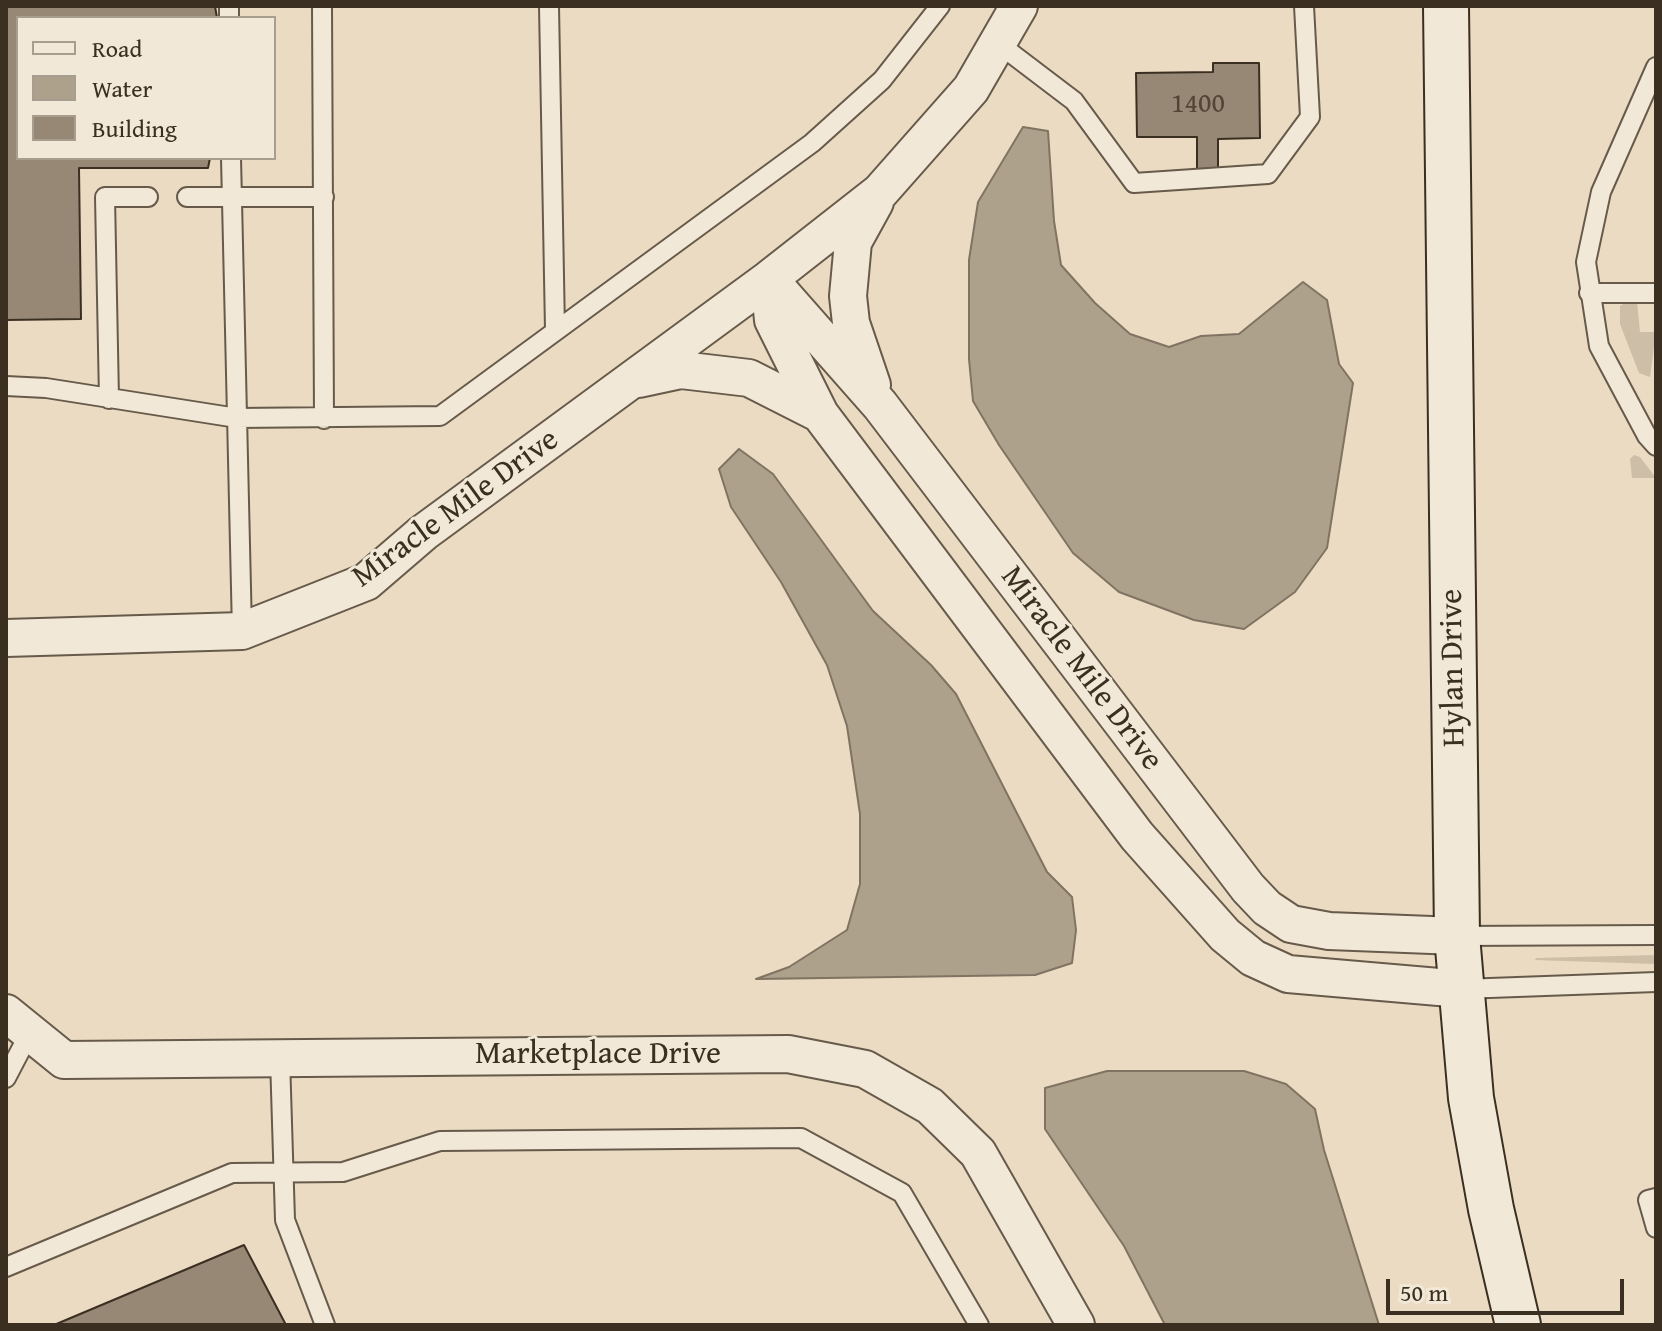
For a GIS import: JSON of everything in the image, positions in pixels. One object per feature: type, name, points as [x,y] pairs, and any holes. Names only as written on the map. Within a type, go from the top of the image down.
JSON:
[{"type":"main road","name":"Hylan Drive","points":[[1446,6],[1457,936],[1471,1098],[1491,1209],[1518,1325]]},
{"type":"street","name":"Miracle Mile Drive","points":[[6,638],[242,631],[366,582],[423,533],[769,279],[880,192],[971,89],[1019,6]]},
{"type":"street","points":[[880,192],[853,242],[848,296],[851,323],[880,405]]},
{"type":"street","name":"Miracle Mile Drive","points":[[769,279],[880,405],[1248,888],[1267,908],[1291,924],[1329,931],[1457,936]]},
{"type":"street","points":[[769,279],[773,320],[820,414],[1137,836],[1225,935],[1253,958],[1288,974],[1462,989]]},
{"type":"street","points":[[630,382],[681,370],[713,371],[749,378],[820,414]]},
{"type":"street","name":"Marketplace Drive","points":[[18,1022],[64,1060],[788,1054],[865,1069],[930,1106],[978,1153],[1076,1325]]},
{"type":"lane","points":[[322,6],[324,419]]},
{"type":"lane","points":[[549,6],[555,330]]},
{"type":"lane","points":[[6,386],[46,388],[237,418],[440,416],[812,143],[882,80],[940,6]]},
{"type":"lane","points":[[999,44],[1074,101],[1134,183],[1268,174],[1310,117],[1304,6]]},
{"type":"lane","points":[[1654,77],[1601,192],[1586,262],[1599,346],[1647,436],[1656,446]]},
{"type":"lane","points":[[231,160],[242,631]]},
{"type":"lane","points":[[109,399],[105,197],[148,197]]},
{"type":"lane","points":[[187,197],[324,197]]},
{"type":"lane","points":[[1589,293],[1656,293]]},
{"type":"lane","points":[[1457,936],[1656,935]]},
{"type":"lane","points":[[1462,989],[1656,982]]},
{"type":"lane","points":[[6,1078],[18,1022]]},
{"type":"lane","points":[[280,1058],[285,1220],[325,1325]]},
{"type":"lane","points":[[6,1267],[232,1173],[343,1172],[440,1141],[801,1138],[902,1193],[979,1325]]},
{"type":"lane","points":[[1656,1198],[1648,1200],[1656,1228]]},
{"type":"shaded area","points":[[1628,301],[1637,302],[1640,332],[1656,332],[1650,377],[1639,373],[1620,324],[1620,306]]},
{"type":"shaded area","points":[[1634,455],[1640,457],[1656,478],[1632,478],[1630,459]]},
{"type":"shaded area","points":[[1656,955],[1656,964],[1535,960],[1536,958]]},
{"type":"water","points":[[1023,127],[1048,131],[1054,221],[1061,265],[1095,303],[1130,334],[1169,347],[1201,336],[1239,334],[1303,282],[1327,300],[1339,364],[1353,383],[1327,548],[1295,592],[1244,629],[1194,620],[1119,592],[1073,553],[999,445],[973,401],[969,359],[969,260],[978,202]]},
{"type":"water","points":[[739,449],[773,474],[873,611],[931,665],[956,694],[1047,872],[1072,897],[1076,930],[1072,963],[1035,975],[756,979],[789,967],[847,930],[860,884],[860,814],[847,726],[827,665],[781,582],[731,507],[719,469]]},
{"type":"water","points":[[1107,1071],[1244,1071],[1286,1084],[1315,1109],[1324,1150],[1379,1325],[1165,1325],[1124,1246],[1045,1129],[1045,1088]]},
{"type":"building","points":[[6,6],[215,6],[217,16],[16,16],[16,160],[210,160],[208,168],[79,168],[81,319],[6,320]]},
{"type":"building","points":[[1213,63],[1259,63],[1260,138],[1218,139],[1218,171],[1197,171],[1197,137],[1137,137],[1136,73],[1213,72]]},
{"type":"building","points":[[244,1245],[286,1325],[54,1325]]}]
